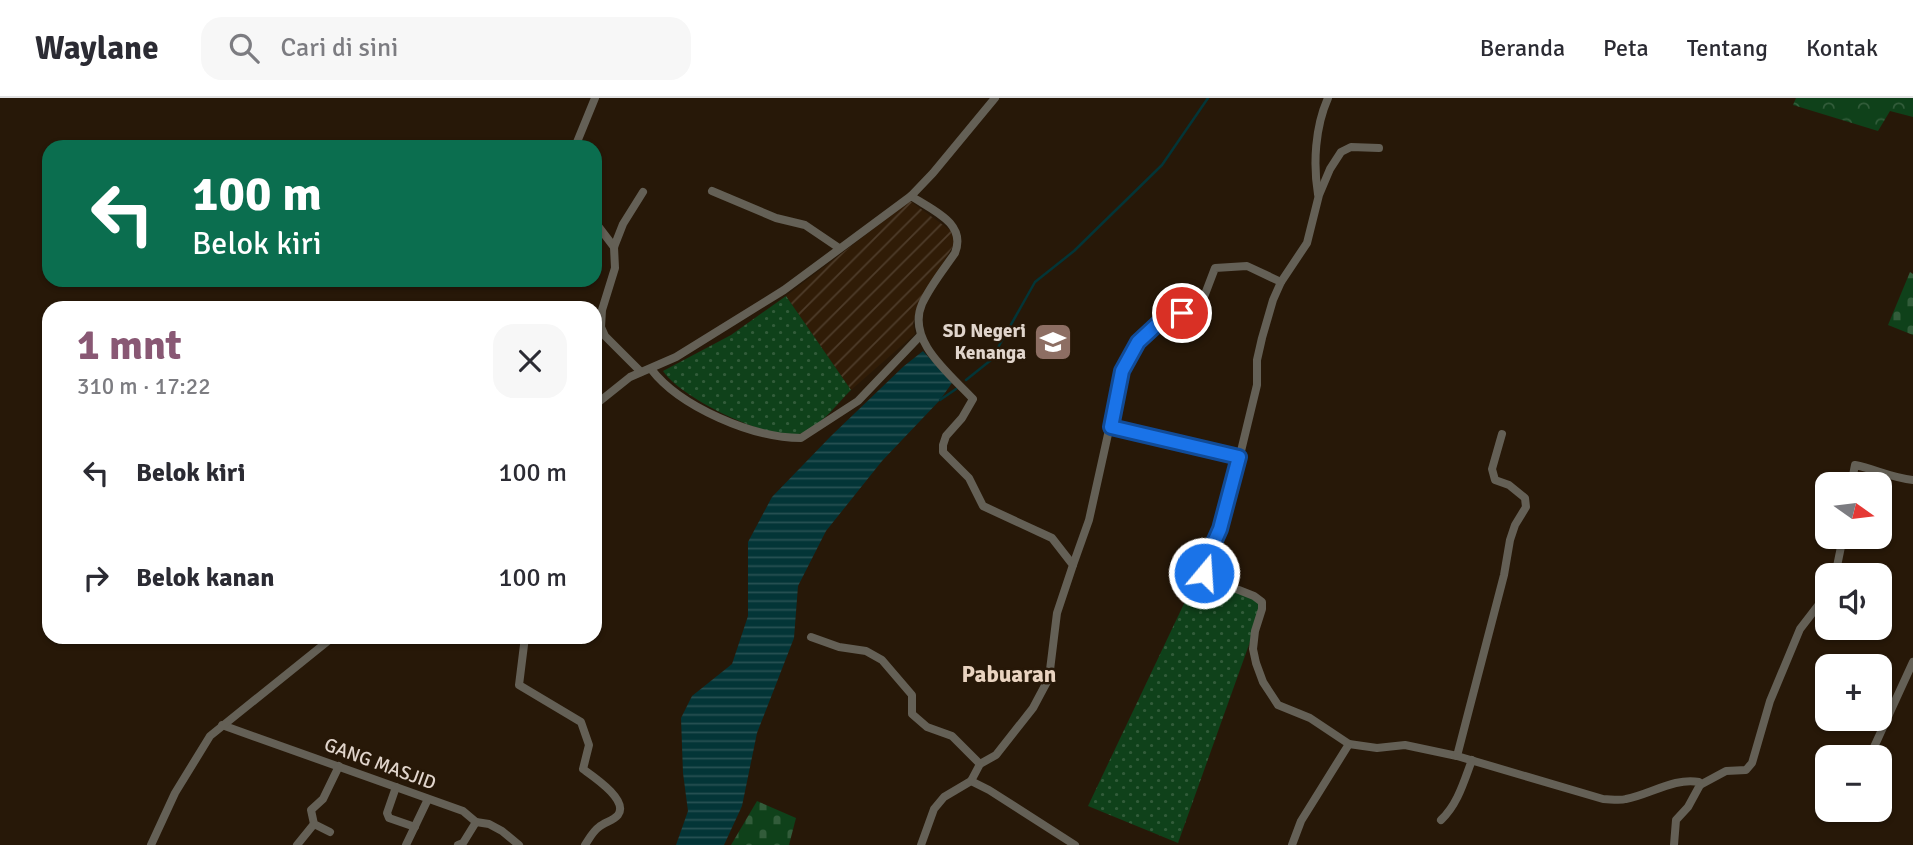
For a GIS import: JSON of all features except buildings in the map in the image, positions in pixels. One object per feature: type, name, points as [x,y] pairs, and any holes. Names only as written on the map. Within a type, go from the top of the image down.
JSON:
[{"type":"street","points":[[578,140],[595,98]]},
{"type":"street","points":[[602,399],[630,377],[676,357],[784,290],[911,196],[995,98]]},
{"type":"street","points":[[1319,195],[1314,169],[1323,110],[1328,98]]},
{"type":"street","points":[[1379,148],[1351,147],[1341,152],[1329,169],[1319,195],[1307,243],[1281,282],[1262,338],[1257,360],[1257,385],[1220,529],[1203,567],[1204,573],[1212,580],[1254,596],[1262,602],[1254,649],[1256,663],[1275,702],[1310,718],[1349,744],[1377,748],[1405,746],[1457,755],[1603,799],[1623,800],[1693,781],[1699,782],[1700,785]]},
{"type":"street","points":[[712,191],[776,218],[804,225],[839,248]]},
{"type":"street","points":[[602,310],[615,268],[614,247],[623,224],[643,192]]},
{"type":"street","points":[[911,196],[950,222],[958,233],[955,253],[923,303],[919,316],[920,336],[925,346],[973,399],[962,418],[946,436],[943,452],[969,478],[983,506],[1052,538],[1073,565]]},
{"type":"street","points":[[602,231],[614,247]]},
{"type":"street","points":[[920,845],[934,810],[944,797],[971,781],[980,764],[996,755],[1033,708],[1049,678],[1057,613],[1089,520],[1122,371],[1138,342],[1166,316],[1199,310],[1215,268],[1247,266],[1281,282]]},
{"type":"street","points":[[602,330],[605,337],[640,372]]},
{"type":"street","points":[[651,369],[672,390],[726,422],[751,430],[801,438],[858,401],[920,336]]},
{"type":"street","points":[[1111,427],[1239,457]]},
{"type":"street","points":[[1457,755],[1504,575],[1510,540],[1526,507],[1525,498],[1509,485],[1495,480],[1492,469],[1502,434]]},
{"type":"street","points":[[1854,472],[1855,465],[1875,468],[1882,472]]},
{"type":"street","points":[[1892,478],[1913,480]]},
{"type":"street","points":[[1674,845],[1675,820],[1688,807],[1700,785],[1726,771],[1746,770],[1752,763],[1770,701],[1800,629],[1815,610]]},
{"type":"street","points":[[811,637],[839,647],[866,651],[882,660],[912,695],[912,714],[927,727],[952,736],[980,764]]},
{"type":"street","points":[[151,845],[188,769],[210,736],[324,644]]},
{"type":"street","points":[[524,644],[519,685],[581,722],[589,745],[583,769],[612,793],[620,804],[620,812],[616,817],[597,828],[585,845]]},
{"type":"street","points":[[1875,745],[1913,662]]},
{"type":"street","name":"GANG MASJID","points":[[222,725],[463,811],[476,822],[489,824],[502,831],[519,845]]},
{"type":"street","points":[[1292,845],[1301,821],[1349,744]]},
{"type":"street","points":[[1441,820],[1457,800],[1472,760]]},
{"type":"street","points":[[330,832],[314,824],[310,810],[323,799],[339,766]]},
{"type":"street","points":[[971,781],[1075,845]]},
{"type":"street","points":[[396,787],[387,813],[389,818],[415,827]]},
{"type":"street","points":[[406,845],[428,799]]},
{"type":"street","points":[[458,845],[463,843],[476,822]]},
{"type":"street","points":[[297,845],[314,824]]},
{"type":"shaded area","points":[[910,201],[950,230],[954,238],[953,246],[918,305],[913,324],[915,334],[851,390],[786,296]]},
{"type":"green space","points":[[1796,98],[1913,98],[1913,117],[1890,111],[1878,131],[1793,105]]},
{"type":"green space","points":[[1910,272],[1913,274],[1913,335],[1888,325]]},
{"type":"green space","points":[[786,296],[851,390],[822,420],[809,429],[788,435],[749,425],[706,405],[672,382],[663,371],[731,335]]},
{"type":"green space","points":[[1199,572],[1265,600],[1178,843],[1088,806]]},
{"type":"green space","points":[[757,801],[796,818],[789,845],[731,845]]},
{"type":"water","points":[[923,351],[952,383],[940,400],[882,461],[826,531],[798,586],[794,638],[757,733],[742,806],[724,845],[676,845],[688,811],[683,773],[681,718],[692,696],[732,664],[748,616],[748,542],[772,497],[831,436]]},
{"type":"waterway","points":[[966,380],[991,360],[1035,282],[1074,251],[1162,165],[1208,98]]},
{"type":"waterway","points":[[940,400],[956,389]]},
{"type":"place","name":"SD Negeri Kenanga","points":[[1053,342]]},
{"type":"district","name":"Pabuaran","points":[[1009,674]]},
{"type":"route","points":[[1182,313],[1166,316],[1138,342],[1122,371],[1111,427],[1239,457],[1220,529],[1203,567],[1204,573]]}]
